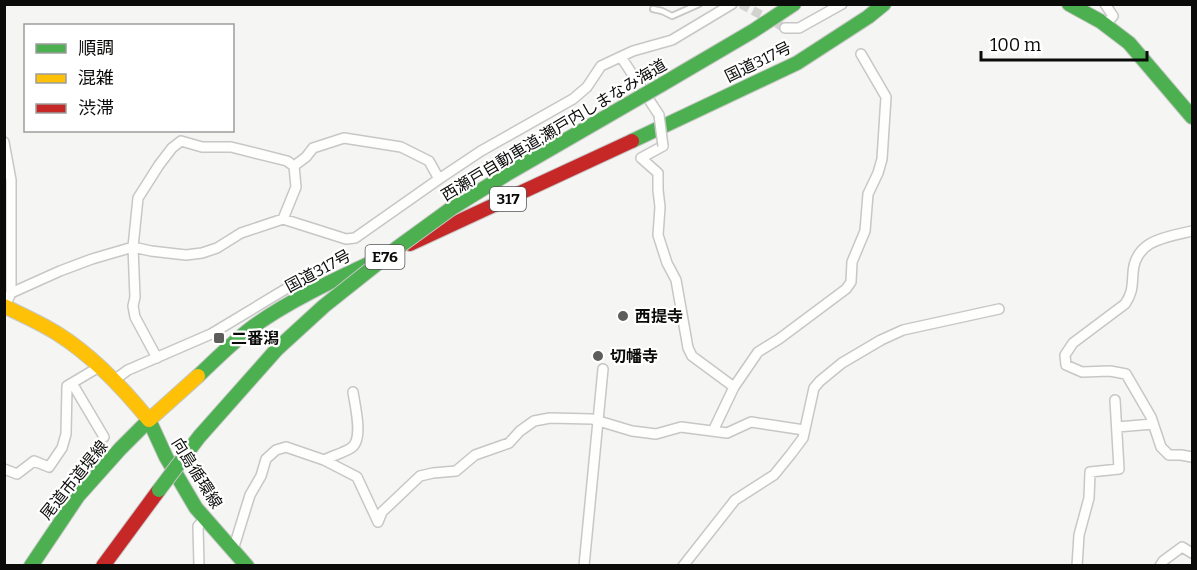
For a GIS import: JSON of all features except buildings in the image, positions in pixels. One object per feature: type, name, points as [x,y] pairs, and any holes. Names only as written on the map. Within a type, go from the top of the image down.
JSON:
[{"type":"main road","name":"西瀬戸自動車道;瀬戸内しまなみ海道","points":[[103,566],[199,437],[276,349],[324,306],[452,208],[753,32],[794,4]]},
{"type":"main road","name":"国道317号","points":[[149,420],[249,329],[282,309],[346,274],[797,63],[884,4]]},
{"type":"main road","points":[[1069,4],[1105,25],[1129,43],[1192,117]]},
{"type":"main road","points":[[4,306],[58,334],[84,353],[114,380],[149,420]]},
{"type":"main road","name":"向島循環線","points":[[149,420],[165,457],[196,508],[247,566]]},
{"type":"main road","name":"尾道市道堤線","points":[[31,566],[78,496],[149,420]]},
{"type":"street","points":[[10,293],[81,263],[133,247],[186,255],[201,253],[217,248],[241,233],[283,219],[346,239],[355,237],[481,151],[573,99],[587,87],[601,66],[633,51],[672,40],[732,4]]},
{"type":"street","points":[[785,28],[799,28],[842,4]]},
{"type":"street","points":[[1105,4],[1113,16],[1105,25]]},
{"type":"street","points":[[712,431],[734,387],[758,352],[846,289],[851,282],[852,262],[865,231],[868,194],[882,159],[886,97],[861,54]]},
{"type":"street","points":[[621,57],[659,115],[663,146],[641,158],[658,173],[660,207],[658,235],[676,280],[687,348],[692,356],[734,387]]},
{"type":"street","points":[[294,166],[313,148],[344,138],[401,147],[429,161],[439,178]]},
{"type":"street","points":[[157,358],[135,317],[133,247],[138,198],[172,148],[181,141],[202,147],[231,147],[287,161],[294,166],[296,188],[283,219]]},
{"type":"street","points":[[4,142],[11,180],[10,293],[4,306]]},
{"type":"street","points":[[1192,231],[1163,238],[1141,250],[1134,261],[1131,296],[1125,304],[1073,343],[1065,355],[1066,365],[1082,372],[1110,371],[1126,374],[1151,417],[1161,447],[1169,455],[1192,457]]},
{"type":"street","points":[[114,380],[128,370],[211,334],[290,287],[303,284],[324,286]]},
{"type":"street","points":[[683,566],[735,500],[774,475],[803,438],[814,388],[842,363],[903,330],[999,309]]},
{"type":"street","points":[[4,469],[17,474],[34,461],[49,467],[62,448],[66,434],[67,386],[99,367]]},
{"type":"street","points":[[584,566],[603,369]]},
{"type":"street","points":[[72,383],[104,437]]},
{"type":"street","points":[[324,460],[353,448],[357,440],[358,428],[353,392]]},
{"type":"street","points":[[1077,566],[1079,535],[1089,498],[1090,472],[1119,469],[1115,400]]},
{"type":"street","points":[[232,550],[250,495],[261,476],[266,459],[276,450],[286,447],[324,460],[357,477],[378,522],[382,512],[420,476],[456,471],[475,455],[509,443],[534,421],[550,418],[592,419],[632,431],[656,434],[681,427],[727,433],[751,422],[804,430]]},
{"type":"street","points":[[1117,428],[1153,424]]},
{"type":"street","points":[[199,566],[198,526],[206,519]]},
{"type":"street","points":[[1160,566],[1163,561],[1182,547],[1192,554]]},
{"type":"lane","points":[[653,9],[672,16],[699,4]]},
{"type":"lane","points":[[118,556],[159,490]]},
{"type":"tunnel","points":[[741,4],[785,28]]},
{"type":"traffic: fast","points":[[661,85],[794,4]]},
{"type":"traffic: fast","points":[[632,141],[797,63],[884,4]]},
{"type":"traffic: fast","points":[[1069,4],[1100,21],[1129,43],[1192,117]]},
{"type":"traffic: fast","points":[[159,490],[199,437],[277,349],[324,306],[452,208],[661,85]]},
{"type":"traffic: fast","points":[[198,376],[264,319],[377,260]]},
{"type":"traffic: fast","points":[[31,566],[78,496],[149,420],[166,457],[196,508],[247,566]]},
{"type":"traffic: slow","points":[[4,306],[52,330],[83,352],[118,385],[149,420],[198,376]]},
{"type":"traffic: jam","points":[[410,244],[632,141]]},
{"type":"traffic: jam","points":[[103,566],[159,490]]},
{"type":"place","name":"西提寺","points":[[623,316]]},
{"type":"place","name":"二番潟","points":[[219,338]]},
{"type":"place","name":"切幡寺","points":[[598,356]]}]
